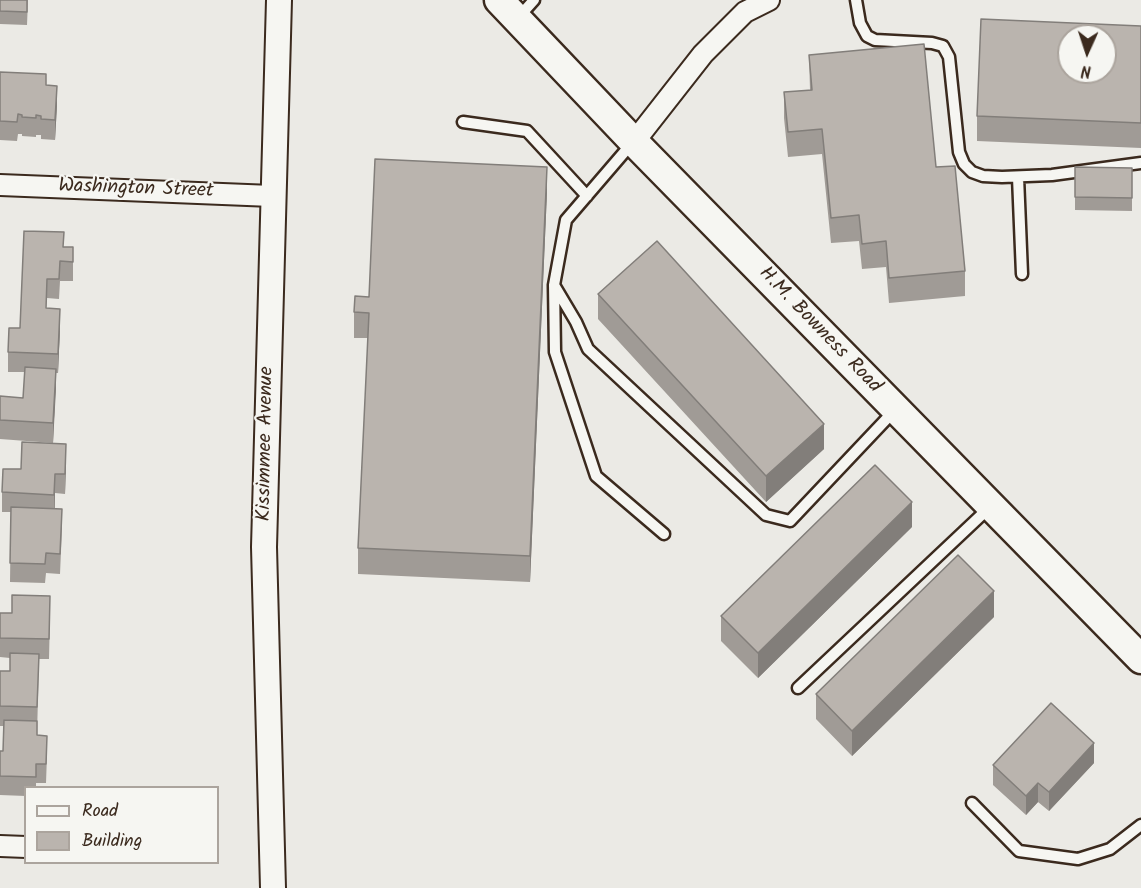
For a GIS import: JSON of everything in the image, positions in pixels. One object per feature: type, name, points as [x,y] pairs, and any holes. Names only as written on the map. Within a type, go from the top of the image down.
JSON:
[{"type":"main road","name":"H.M. Bowness Road","points":[[516,6],[634,142],[1141,659]]},
{"type":"street","name":"Kissimmee Avenue","points":[[273,888],[264,547],[279,0]]},
{"type":"street","points":[[634,142],[703,54],[745,12],[769,0]]},
{"type":"street","name":"Washington Street","points":[[0,185],[272,196]]},
{"type":"street","points":[[0,846],[24,847]]},
{"type":"lane","points":[[856,0],[860,23],[867,36],[875,40],[932,43],[943,46],[949,57],[955,101],[958,152],[964,164],[972,172],[984,177],[1018,177],[1052,175],[1141,163]]},
{"type":"lane","points":[[463,122],[527,131],[587,196]]},
{"type":"lane","points":[[634,142],[566,220],[554,285],[555,352],[596,476],[664,534]]},
{"type":"lane","points":[[1018,177],[1022,274]]},
{"type":"lane","points":[[554,285],[576,322],[588,349],[766,514],[790,521],[896,409]]},
{"type":"lane","points":[[798,688],[991,506]]},
{"type":"lane","points":[[972,803],[1020,851],[1078,859],[1110,849],[1141,825]]},
{"type":"building","points":[[0,0],[27,0],[27,12],[0,11]]},
{"type":"building","points":[[981,19],[1095,24],[1057,24],[1057,84],[1117,84],[1117,25],[1141,26],[1141,123],[977,116]]},
{"type":"building","points":[[924,44],[936,167],[955,166],[965,271],[889,278],[886,241],[862,244],[859,215],[831,218],[822,129],[788,132],[784,92],[812,90],[809,55]]},
{"type":"building","points":[[0,72],[46,74],[46,85],[57,86],[55,120],[41,119],[41,116],[36,115],[36,118],[22,117],[18,114],[17,122],[0,121]]},
{"type":"building","points":[[375,159],[547,167],[530,556],[358,548],[369,313],[354,312],[355,296],[369,297]]},
{"type":"building","points":[[1075,167],[1132,168],[1132,198],[1075,197]]},
{"type":"building","points":[[24,231],[64,232],[63,247],[73,247],[73,262],[60,261],[59,279],[47,279],[46,308],[60,309],[58,354],[8,352],[9,328],[20,328]]},
{"type":"building","points":[[657,241],[824,424],[766,476],[598,294]]},
{"type":"building","points":[[25,367],[56,369],[53,423],[0,420],[0,396],[23,398]]},
{"type":"building","points":[[22,442],[66,444],[65,474],[55,474],[54,495],[2,492],[3,469],[21,469]]},
{"type":"building","points":[[875,465],[912,502],[758,653],[721,616]]},
{"type":"building","points":[[11,507],[62,509],[60,554],[46,553],[45,564],[10,563]]},
{"type":"building","points":[[958,555],[994,591],[852,731],[816,694]]},
{"type":"building","points":[[12,595],[50,596],[49,639],[0,638],[0,613],[12,613]]},
{"type":"building","points":[[10,653],[39,654],[37,707],[0,706],[0,671],[10,671]]},
{"type":"building","points":[[1051,703],[1094,743],[1049,792],[1038,783],[1026,796],[993,765]]},
{"type":"building","points":[[4,720],[37,721],[37,735],[47,736],[46,764],[36,764],[36,777],[0,776]]}]
